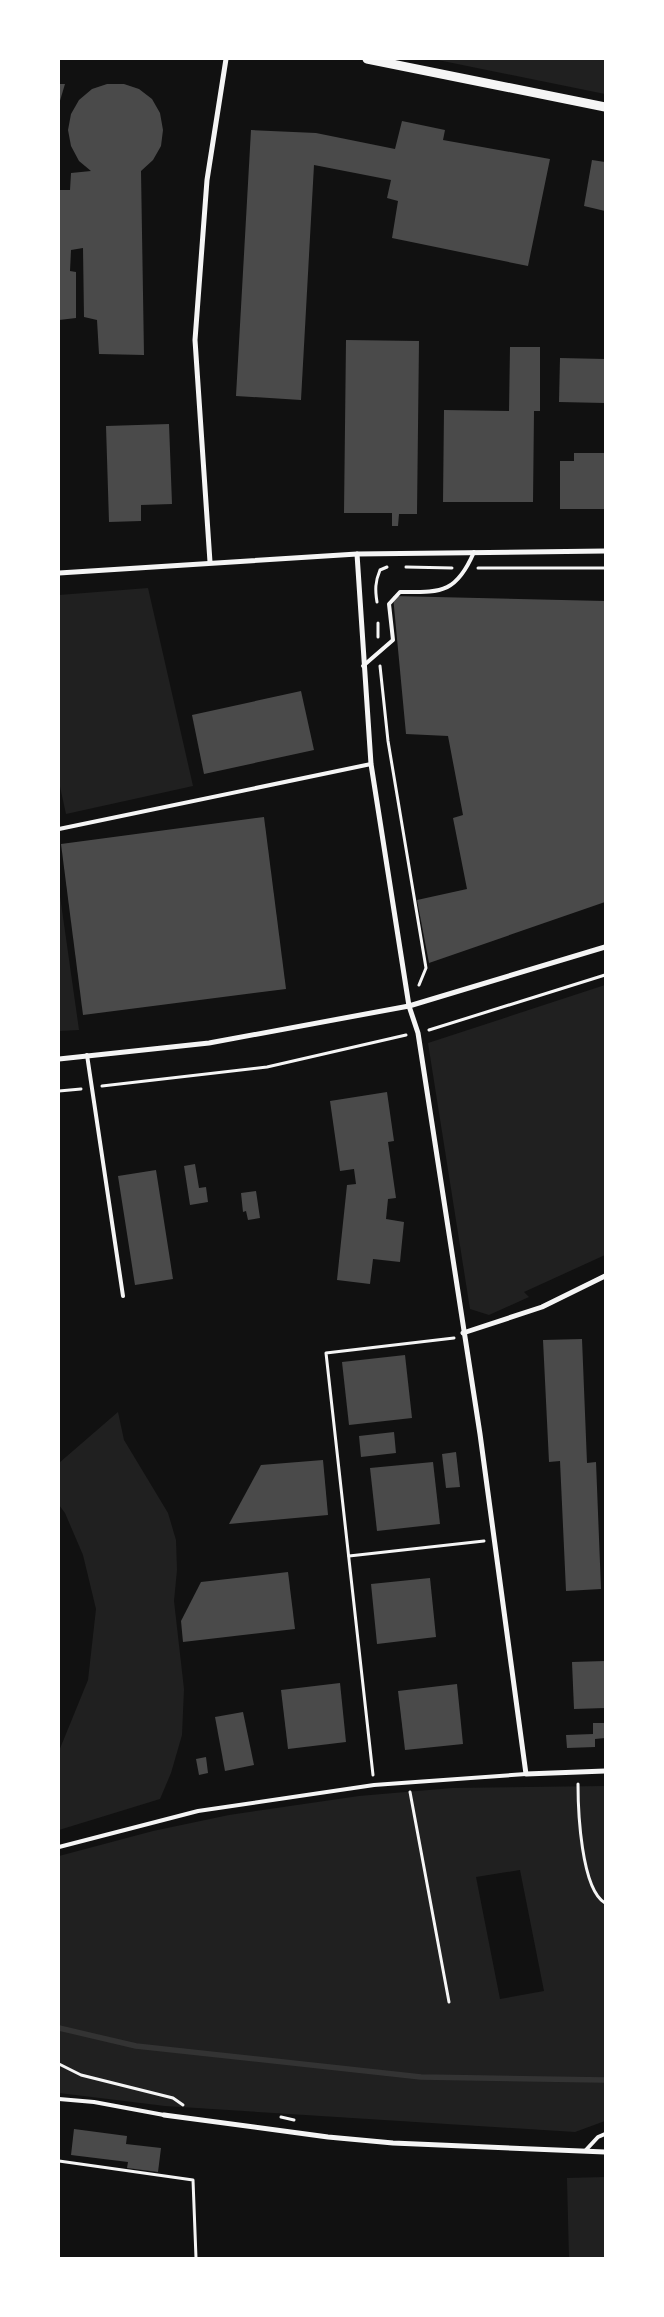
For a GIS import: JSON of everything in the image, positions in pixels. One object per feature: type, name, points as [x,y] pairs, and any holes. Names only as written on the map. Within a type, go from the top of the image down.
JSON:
[{"type":"street","points":[[210,562],[194,340],[207,180],[226,59]]},
{"type":"street","points":[[367,59],[605,107]]},
{"type":"street","points":[[59,573],[357,554],[605,551]]},
{"type":"street","points":[[357,554],[371,764],[410,1006],[418,1033],[494,1540],[526,1774],[605,1771]]},
{"type":"street","points":[[59,1059],[209,1042],[410,1006],[605,947]]},
{"type":"street","points":[[463,1333],[542,1308],[605,1276]]},
{"type":"street","points":[[164,2116],[393,2142],[605,2152]]},
{"type":"lane","points":[[363,666],[392,640],[389,604],[400,592],[439,592],[456,582],[467,568],[474,552]]},
{"type":"lane","points":[[59,829],[371,764]]},
{"type":"lane","points":[[87,1055],[123,1296]]},
{"type":"lane","points":[[59,1847],[198,1811],[409,1781],[526,1774]]},
{"type":"lane","points":[[59,2099],[94,2102],[164,2116]]},
{"type":"lane","points":[[585,2152],[598,2137],[605,2134]]},
{"type":"path","points":[[377,601],[377,610]]},
{"type":"path","points":[[378,618],[379,652],[388,741],[426,968],[410,1006]]},
{"type":"path","points":[[59,1091],[267,1067],[418,1033],[605,975]]},
{"type":"path","points":[[374,1785],[326,1353],[454,1338],[463,1333]]},
{"type":"path","points":[[349,1556],[494,1540]]},
{"type":"path","points":[[578,1773],[579,1805],[589,1876],[594,1890],[605,1903]]},
{"type":"path","points":[[409,1781],[449,2002]]},
{"type":"path","points":[[59,2064],[81,2075],[173,2098],[181,2104],[191,2106]]},
{"type":"path","points":[[272,2116],[290,2117],[297,2121]]},
{"type":"path","points":[[59,2161],[193,2180],[196,2258]]},
{"type":"shaded area","points":[[433,59],[605,59],[605,94]]},
{"type":"shaded area","points":[[148,588],[193,786],[66,814],[59,782],[59,595]]},
{"type":"shaded area","points":[[59,889],[79,1030],[59,1031]]},
{"type":"shaded area","points":[[605,985],[605,1255],[524,1292],[529,1297],[489,1315],[470,1309],[428,1043]]},
{"type":"shaded area","points":[[118,1412],[124,1440],[168,1513],[176,1540],[177,1570],[174,1601],[184,1689],[182,1735],[171,1773],[160,1799],[59,1830],[59,1751],[88,1680],[96,1609],[83,1555],[65,1513],[59,1505],[59,1463]]},
{"type":"shaded area","points":[[605,1786],[605,2121],[575,2132],[165,2106],[59,2093],[59,1856],[153,1831],[229,1815],[359,1796],[452,1788]],"holes":[[[520,1870],[544,1991],[500,1999],[476,1877]]]},
{"type":"shaded area","points":[[605,2177],[605,2258],[569,2258],[567,2178]]},
{"type":"building","points":[[59,84],[65,84],[59,104]]},
{"type":"building","points":[[107,84],[124,84],[139,89],[152,99],[160,113],[163,130],[161,146],[153,160],[141,171],[144,355],[99,354],[97,320],[84,317],[83,248],[71,250],[70,271],[76,272],[76,318],[59,320],[59,190],[70,190],[71,173],[91,171],[79,161],[71,146],[68,130],[71,114],[79,100],[92,89]]},
{"type":"building","points":[[402,121],[445,130],[443,140],[550,159],[528,266],[392,238],[398,201],[387,198],[391,180],[314,165],[301,400],[236,396],[251,130],[316,133],[395,149]]},
{"type":"building","points":[[592,160],[605,162],[605,211],[584,206]]},
{"type":"building","points":[[346,340],[419,341],[417,514],[399,514],[398,526],[392,526],[392,513],[344,513]]},
{"type":"building","points":[[510,347],[540,347],[540,411],[534,411],[533,502],[443,502],[444,410],[509,411]]},
{"type":"building","points":[[560,358],[605,359],[605,403],[559,402]]},
{"type":"building","points":[[169,424],[172,504],[141,505],[141,521],[109,522],[106,426]]},
{"type":"building","points":[[574,453],[605,453],[605,509],[560,509],[560,461],[574,461]]},
{"type":"building","points":[[393,596],[605,601],[605,902],[429,963],[417,900],[467,889],[453,818],[463,815],[448,736],[406,734]]},
{"type":"building","points":[[301,691],[314,750],[204,774],[192,715]]},
{"type":"building","points":[[264,817],[286,989],[83,1015],[61,844]]},
{"type":"building","points":[[387,1092],[394,1141],[388,1142],[396,1198],[388,1199],[386,1219],[404,1222],[400,1262],[373,1259],[370,1284],[337,1280],[347,1185],[356,1184],[354,1169],[340,1171],[330,1101]]},
{"type":"building","points":[[195,1164],[199,1188],[206,1187],[208,1202],[190,1205],[184,1166]]},
{"type":"building","points":[[156,1170],[173,1279],[135,1285],[118,1176]]},
{"type":"building","points":[[256,1191],[260,1218],[248,1220],[246,1211],[243,1212],[241,1193]]},
{"type":"building","points":[[582,1339],[587,1463],[596,1462],[601,1589],[566,1591],[560,1461],[549,1462],[543,1340]]},
{"type":"building","points":[[405,1355],[412,1418],[349,1425],[342,1362]]},
{"type":"building","points":[[394,1432],[396,1453],[361,1457],[359,1436]]},
{"type":"building","points":[[456,1452],[460,1487],[446,1488],[442,1454]]},
{"type":"building","points":[[323,1460],[328,1515],[229,1524],[261,1465]]},
{"type":"building","points":[[433,1462],[440,1524],[377,1531],[370,1468]]},
{"type":"building","points":[[288,1572],[295,1629],[183,1642],[181,1621],[201,1582]]},
{"type":"building","points":[[430,1578],[436,1637],[377,1644],[371,1584]]},
{"type":"building","points":[[605,1661],[605,1708],[574,1709],[572,1662]]},
{"type":"building","points":[[340,1683],[346,1742],[288,1749],[281,1690]]},
{"type":"building","points":[[457,1684],[463,1744],[405,1750],[398,1691]]},
{"type":"building","points":[[243,1712],[254,1765],[225,1771],[215,1717]]},
{"type":"building","points":[[593,1723],[605,1723],[605,1738],[595,1739],[595,1747],[567,1748],[566,1735],[593,1734]]},
{"type":"building","points":[[206,1757],[208,1773],[199,1775],[196,1759]]},
{"type":"building","points":[[74,2129],[127,2136],[126,2144],[161,2148],[158,2172],[127,2168],[128,2162],[71,2155]]},
{"type":"waterway","points":[[59,2028],[136,2046],[421,2077],[605,2080]]}]
